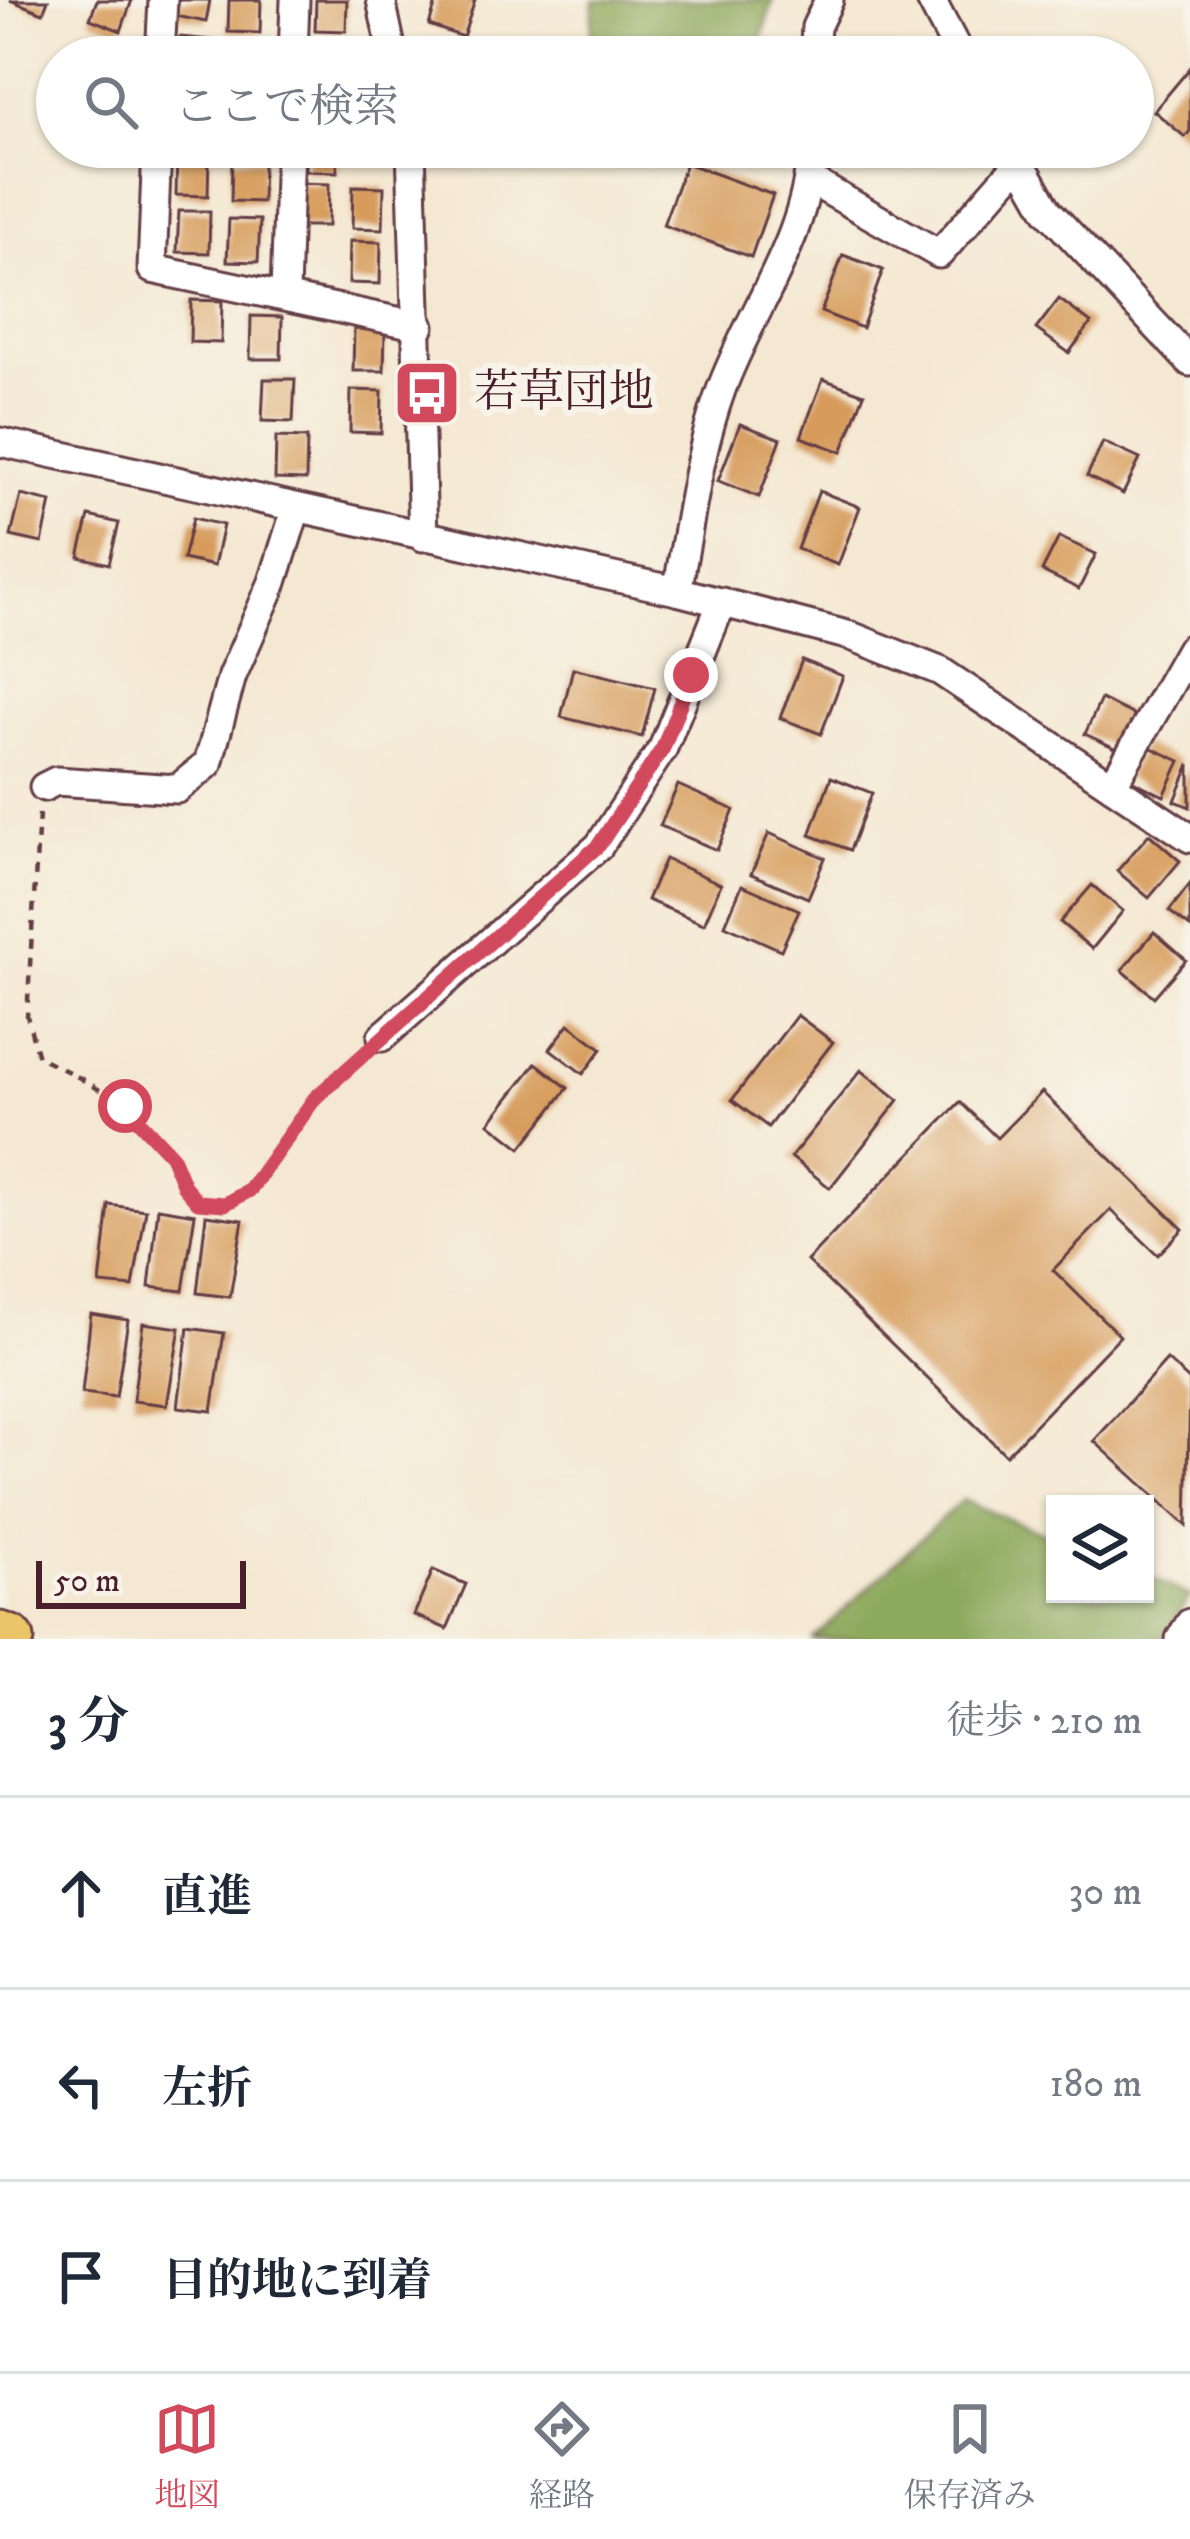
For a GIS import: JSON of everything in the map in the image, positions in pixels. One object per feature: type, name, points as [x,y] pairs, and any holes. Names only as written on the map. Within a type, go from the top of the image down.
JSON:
[{"type":"main road","points":[[0,1635],[10,1639]]},
{"type":"street","points":[[161,36],[163,0]]},
{"type":"street","points":[[294,36],[296,0]]},
{"type":"street","points":[[381,0],[389,36]]},
{"type":"street","points":[[815,36],[829,0]]},
{"type":"street","points":[[931,0],[950,36]]},
{"type":"street","points":[[156,168],[152,269],[285,293],[420,326]]},
{"type":"street","points":[[285,293],[289,168]]},
{"type":"street","points":[[412,168],[423,537]]},
{"type":"street","points":[[677,591],[719,396],[739,346],[770,292],[810,168]]},
{"type":"street","points":[[810,180],[939,254],[1005,168]]},
{"type":"street","points":[[1024,168],[1048,211],[1187,351]]},
{"type":"street","points":[[0,442],[677,591],[851,636],[940,670],[1190,838]]},
{"type":"street","points":[[44,787],[56,782],[177,789],[208,764],[232,676],[273,582],[296,509]]},
{"type":"street","points":[[382,1037],[599,845],[663,748],[722,602]]},
{"type":"street","points":[[1112,786],[1190,649]]},
{"type":"street","points":[[1180,1639],[1190,1623]]},
{"type":"path","points":[[39,817],[27,1016],[38,1057],[125,1106],[171,1155],[184,1186],[198,1202],[225,1204],[250,1190],[315,1098],[382,1037]]},
{"type":"green space","points":[[594,0],[773,0],[762,36],[591,36]]},
{"type":"green space","points":[[962,1500],[1046,1534],[1046,1603],[1154,1603],[1154,1579],[1190,1596],[1161,1639],[813,1639]]},
{"type":"building","points":[[10,0],[48,0],[43,13]]},
{"type":"building","points":[[97,0],[132,0],[121,31],[90,19]]},
{"type":"building","points":[[179,0],[210,0],[206,22],[176,16]]},
{"type":"building","points":[[229,0],[261,0],[260,33],[228,32]]},
{"type":"building","points":[[316,0],[347,0],[346,31],[315,30]]},
{"type":"building","points":[[437,0],[475,0],[463,36],[429,25]]},
{"type":"building","points":[[1190,68],[1190,131],[1185,137],[1154,111]]},
{"type":"building","points":[[177,168],[209,168],[208,196],[176,195]]},
{"type":"building","points":[[232,168],[263,168],[262,202],[231,201]]},
{"type":"building","points":[[306,168],[337,168],[337,172]]},
{"type":"building","points":[[684,168],[700,168],[773,195],[751,257],[663,225]]},
{"type":"building","points":[[298,183],[329,184],[328,226],[297,226]]},
{"type":"building","points":[[353,186],[384,187],[383,229],[352,228]]},
{"type":"building","points":[[179,211],[210,211],[209,253],[177,252]]},
{"type":"building","points":[[229,219],[260,220],[258,262],[227,261]]},
{"type":"building","points":[[350,241],[381,242],[380,284],[349,283]]},
{"type":"building","points":[[843,255],[883,270],[862,328],[821,312]]},
{"type":"building","points":[[1059,299],[1091,323],[1069,353],[1036,329]]},
{"type":"building","points":[[191,300],[222,301],[221,343],[190,342]]},
{"type":"building","points":[[251,316],[282,317],[281,359],[250,359]]},
{"type":"building","points":[[354,329],[385,330],[384,371],[353,371]]},
{"type":"building","points":[[264,379],[295,379],[293,422],[262,421]]},
{"type":"building","points":[[823,379],[864,394],[842,452],[801,437]]},
{"type":"building","points":[[351,390],[382,391],[381,433],[350,432]]},
{"type":"building","points":[[740,424],[781,439],[759,497],[718,481]]},
{"type":"building","points":[[276,437],[307,438],[306,480],[275,479]]},
{"type":"building","points":[[1103,442],[1140,459],[1123,494],[1087,476]]},
{"type":"building","points":[[819,491],[860,507],[838,565],[797,549]]},
{"type":"building","points":[[21,495],[51,502],[42,543],[11,536]]},
{"type":"building","points":[[89,516],[119,523],[109,564],[79,557]]},
{"type":"building","points":[[193,518],[223,525],[214,566],[183,559]]},
{"type":"building","points":[[1059,537],[1096,554],[1079,589],[1042,571]]},
{"type":"building","points":[[802,660],[843,676],[821,734],[780,718]]},
{"type":"building","points":[[573,668],[655,688],[642,737],[561,717]]},
{"type":"building","points":[[1101,699],[1138,717],[1122,751],[1085,734]]},
{"type":"building","points":[[1143,744],[1180,761],[1164,796],[1127,778]]},
{"type":"building","points":[[1190,764],[1190,807],[1175,801]]},
{"type":"building","points":[[831,777],[872,793],[850,850],[810,835]]},
{"type":"building","points":[[678,785],[734,810],[717,850],[660,826]]},
{"type":"building","points":[[769,833],[825,858],[808,898],[751,874]]},
{"type":"building","points":[[1149,834],[1180,861],[1149,898],[1117,871]]},
{"type":"building","points":[[665,859],[721,884],[704,924],[647,900]]},
{"type":"building","points":[[1190,884],[1190,927],[1169,911]]},
{"type":"building","points":[[742,885],[799,910],[781,950],[725,925]]},
{"type":"building","points":[[1092,885],[1123,911],[1092,949],[1060,922]]},
{"type":"building","points":[[1154,932],[1186,960],[1154,997],[1122,970]]},
{"type":"building","points":[[797,1015],[833,1042],[768,1127],[732,1100]]},
{"type":"building","points":[[569,1024],[602,1049],[583,1074],[550,1049]]},
{"type":"building","points":[[536,1063],[568,1088],[521,1148],[489,1123]]},
{"type":"building","points":[[861,1070],[899,1100],[830,1188],[791,1157]]},
{"type":"building","points":[[1042,1092],[1183,1229],[1158,1255],[1111,1210],[1053,1270],[1120,1336],[1006,1455],[807,1261],[960,1102],[997,1138]]},
{"type":"building","points":[[109,1205],[146,1210],[133,1287],[100,1284]]},
{"type":"building","points":[[158,1208],[195,1214],[183,1291],[149,1287]]},
{"type":"building","points":[[206,1215],[243,1220],[230,1297],[197,1293]]},
{"type":"building","points":[[91,1314],[128,1320],[116,1397],[82,1393]]},
{"type":"building","points":[[143,1323],[180,1328],[167,1405],[133,1401]]},
{"type":"building","points":[[188,1328],[224,1333],[212,1411],[178,1407]]},
{"type":"building","points":[[1167,1360],[1190,1381],[1187,1526],[1154,1495],[1094,1441]]},
{"type":"building","points":[[433,1570],[466,1584],[447,1629],[414,1615]]},
{"type":"place","name":"若草団地","points":[[427,393]]},
{"type":"route","points":[[125,1106],[171,1155],[184,1186],[198,1202],[225,1204],[250,1190],[315,1098],[599,845],[663,748],[691,675]]}]
